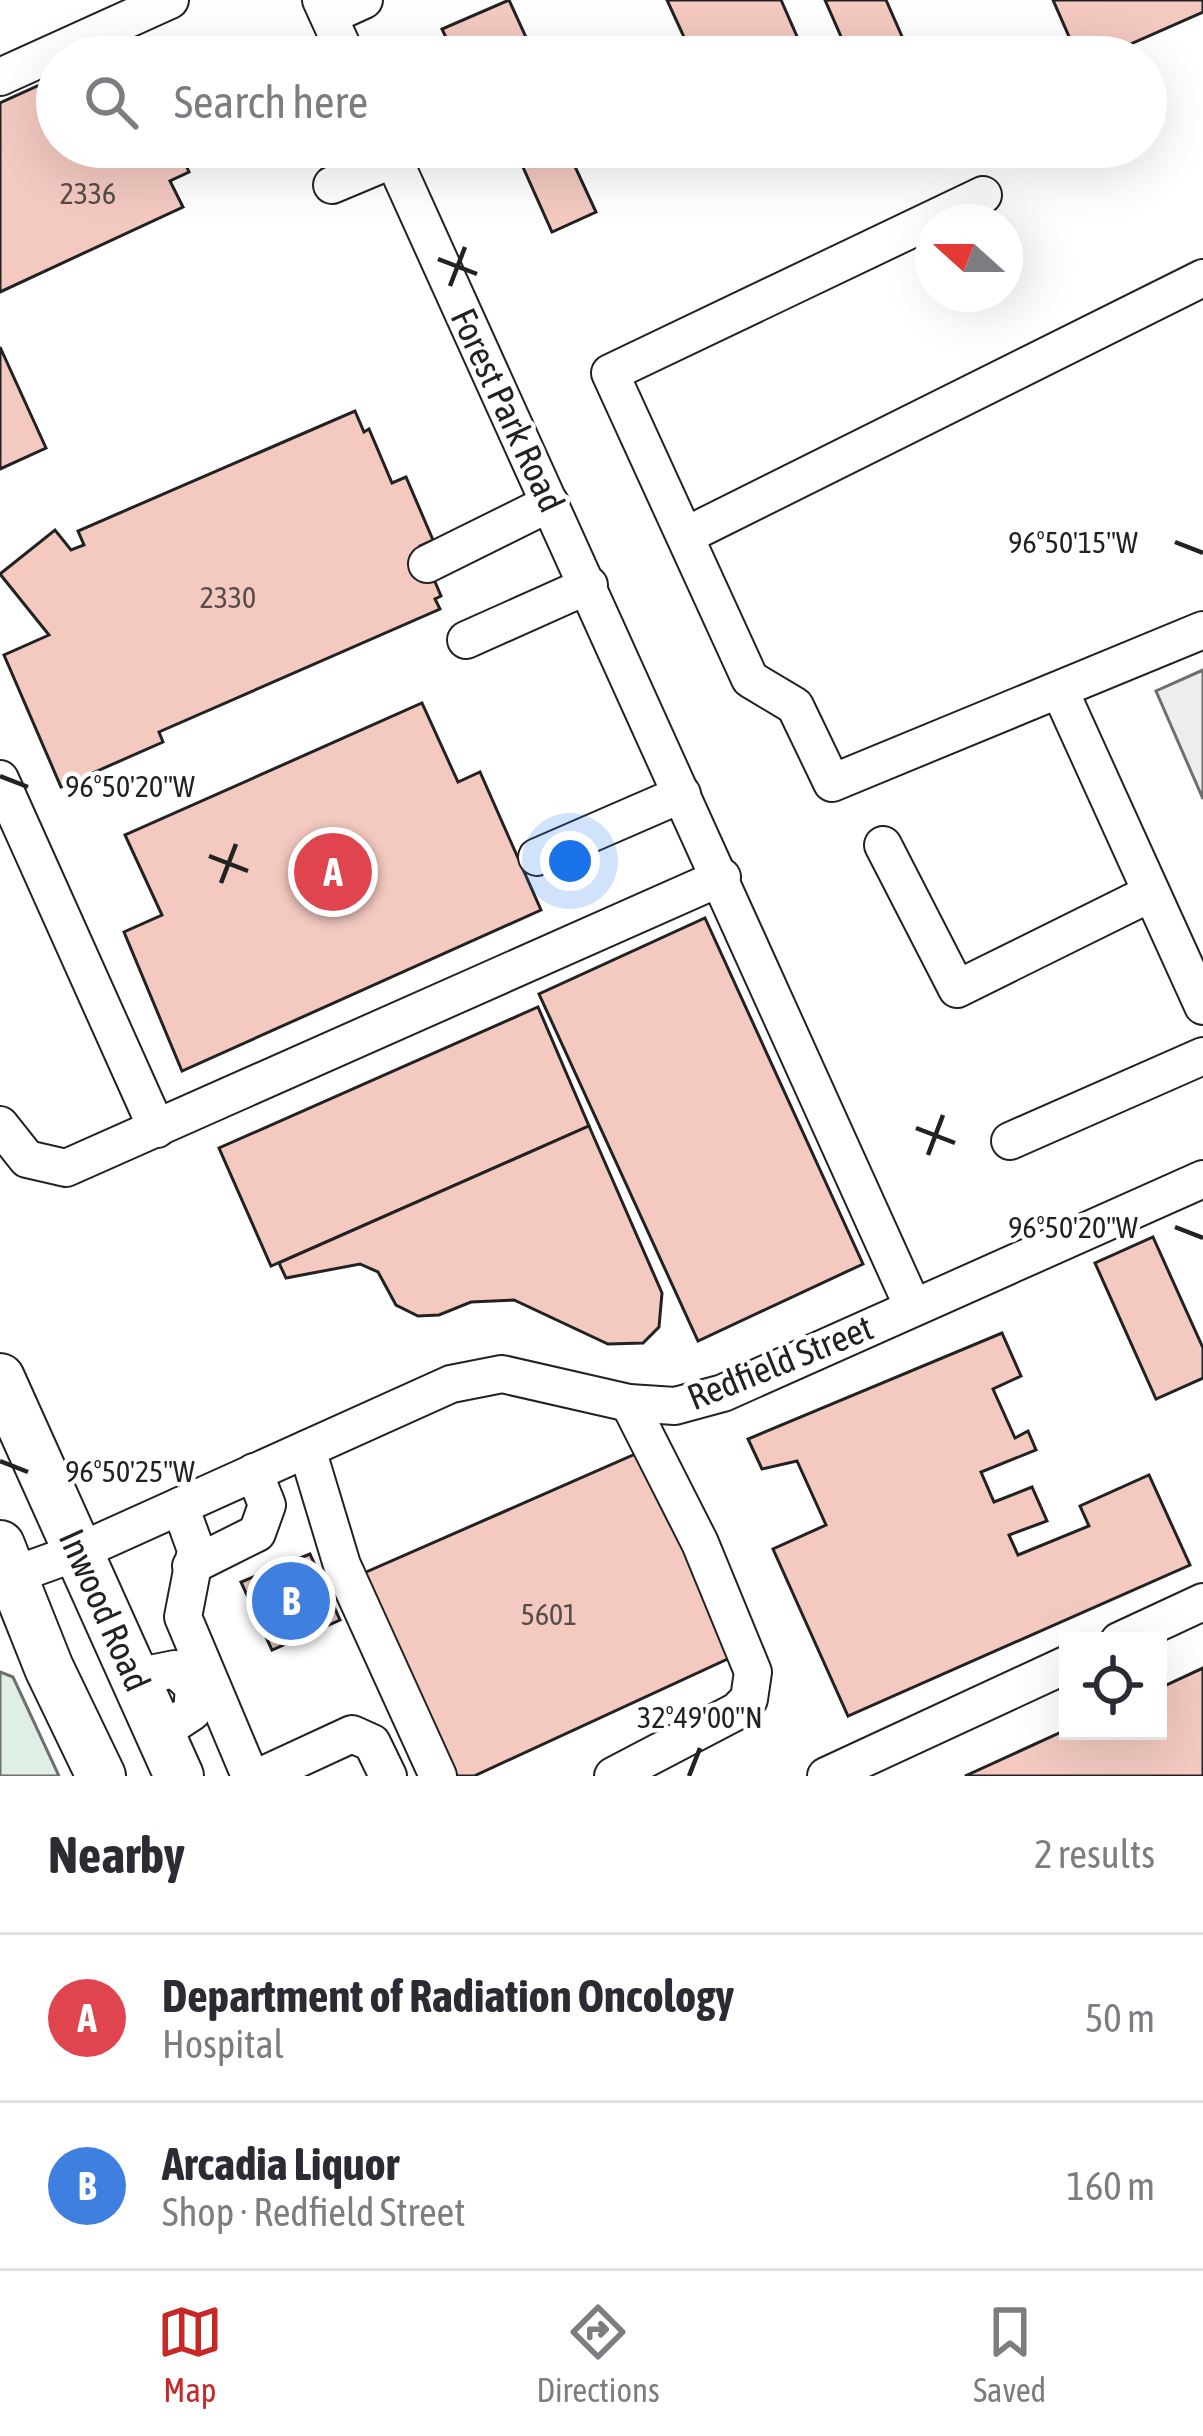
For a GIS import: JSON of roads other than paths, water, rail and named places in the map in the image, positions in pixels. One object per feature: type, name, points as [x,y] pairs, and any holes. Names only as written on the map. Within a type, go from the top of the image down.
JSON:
[{"type":"main road","name":"Inwood Road","points":[[0,1378],[170,1755]]},
{"type":"main road","name":"Inwood Road","points":[[3,1576],[100,1776]]},
{"type":"street","points":[[338,36],[325,8],[364,0]]},
{"type":"street","points":[[83,36],[146,5]]},
{"type":"street","points":[[0,77],[36,59]]},
{"type":"street","points":[[332,185],[363,168]]},
{"type":"street","name":"Forest Park Road","points":[[398,168],[722,878],[822,1140],[913,1307]]},
{"type":"street","points":[[983,195],[610,373],[750,679],[794,706],[832,783],[1203,630]]},
{"type":"street","points":[[685,536],[1203,278]]},
{"type":"street","points":[[427,564],[550,503]]},
{"type":"street","points":[[466,640],[589,585]]},
{"type":"street","points":[[1060,691],[1203,1006]]},
{"type":"street","points":[[0,779],[157,1129]]},
{"type":"street","points":[[537,857],[682,794]]},
{"type":"street","points":[[884,845],[957,988],[1151,893]]},
{"type":"street","points":[[0,1125],[27,1159],[66,1168],[722,878]]},
{"type":"street","points":[[1010,1142],[1203,1056]]},
{"type":"street","name":"Redfield Street","points":[[3,1576],[78,1552],[451,1384],[502,1374],[629,1403],[675,1406],[723,1393],[1203,1179]]},
{"type":"street","points":[[614,1776],[737,1711],[748,1699],[753,1672],[700,1544],[629,1403]]},
{"type":"street","points":[[307,1449],[342,1564],[438,1776]]},
{"type":"street","points":[[191,1565],[257,1533],[267,1505],[254,1472]]},
{"type":"street","points":[[180,1506],[194,1538],[183,1617],[202,1684],[250,1776]]},
{"type":"street","points":[[1138,1632],[1203,1602]]},
{"type":"street","points":[[826,1776],[1059,1668]]},
{"type":"street","points":[[135,1677],[175,1670],[202,1684]]},
{"type":"street","points":[[170,1755],[202,1684]]},
{"type":"street","points":[[261,1776],[352,1734],[372,1743],[388,1776]]},
{"type":"place","name":"Department of Radiation Oncology","points":[[333,872]]},
{"type":"place","name":"Arcadia Liquor","points":[[291,1601]]}]
